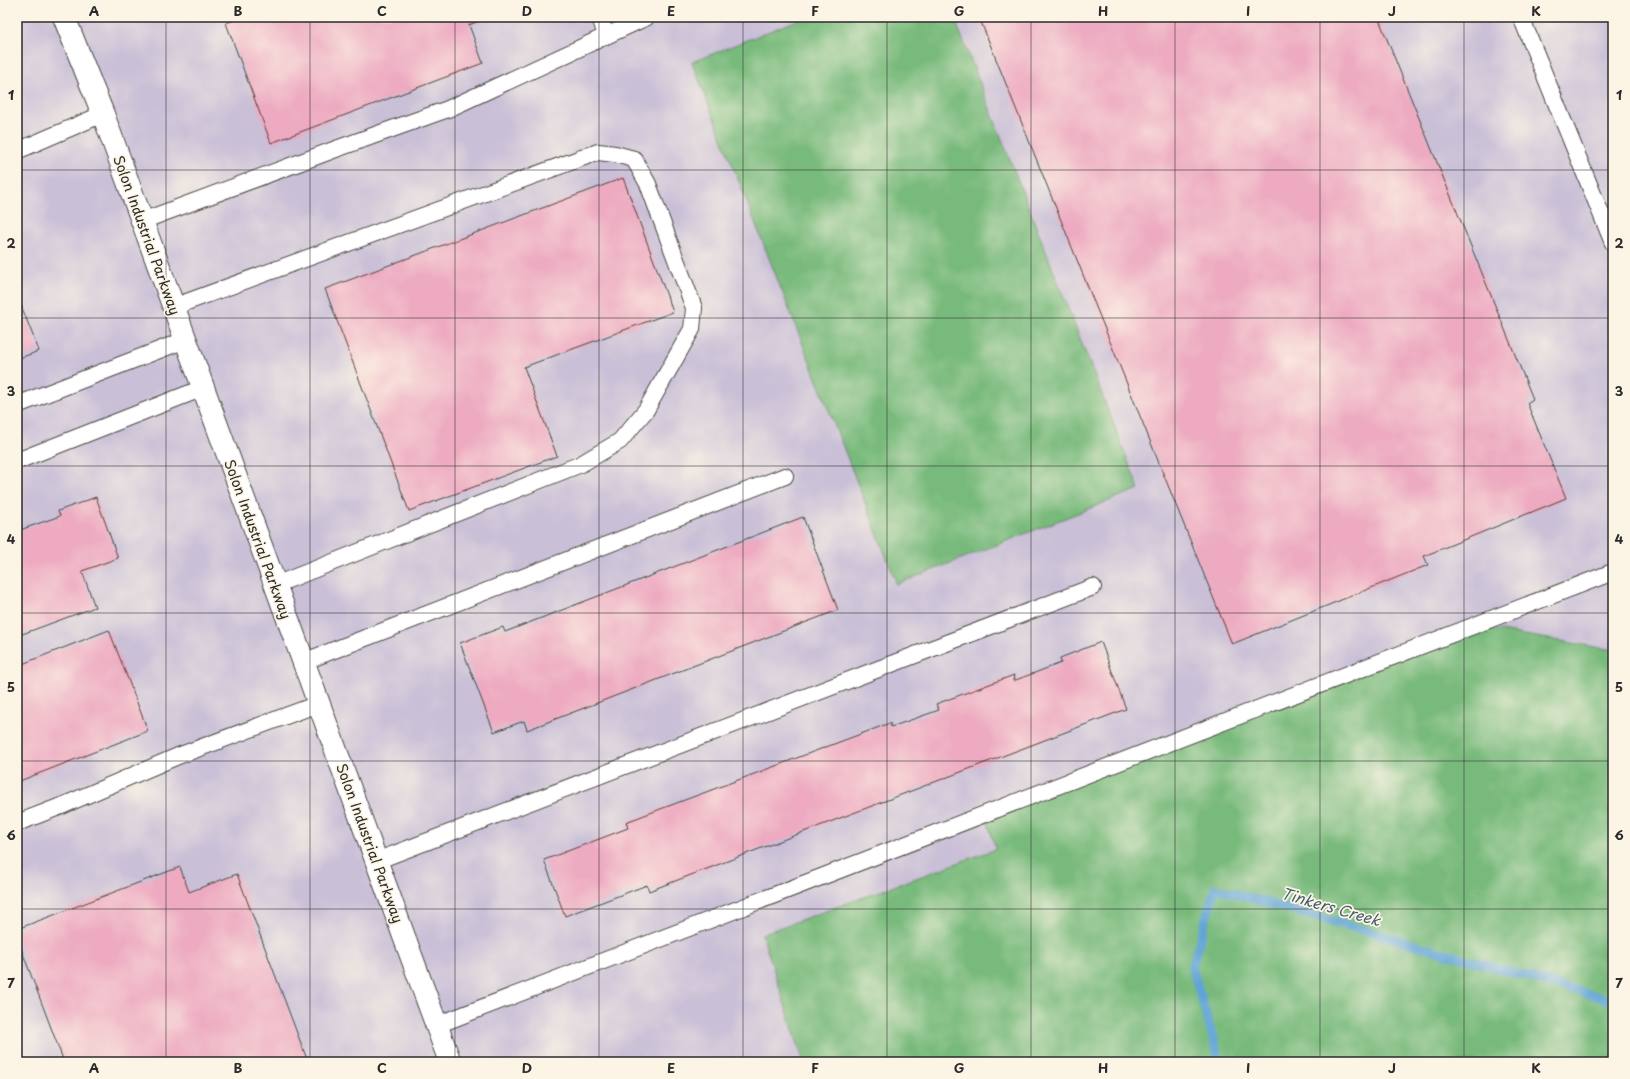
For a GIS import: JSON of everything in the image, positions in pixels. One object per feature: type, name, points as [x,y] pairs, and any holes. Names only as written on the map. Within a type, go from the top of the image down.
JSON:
[{"type":"street","name":"Solon Industrial Parkway","points":[[66,17],[103,114],[450,1062]]},
{"type":"lane","points":[[600,17],[606,36]]},
{"type":"lane","points":[[142,222],[336,149],[448,109],[647,17]]},
{"type":"lane","points":[[1521,17],[1609,219],[1613,242]]},
{"type":"lane","points":[[17,151],[103,114]]},
{"type":"lane","points":[[173,307],[598,152],[616,154],[634,159],[648,184],[694,308],[692,328],[686,340],[646,410],[620,441],[581,464],[275,585]]},
{"type":"lane","points":[[17,405],[185,340]]},
{"type":"lane","points":[[17,461],[203,388]]},
{"type":"lane","points":[[303,662],[785,476]]},
{"type":"lane","points":[[436,1025],[1613,572]]},
{"type":"lane","points":[[376,861],[1093,587]]},
{"type":"lane","points":[[17,823],[64,805],[178,756],[318,704]]},
{"type":"shaded area","points":[[17,17],[1613,17],[1613,650],[1471,626],[1060,1062],[17,1062]]},
{"type":"green space","points":[[805,17],[954,17],[1139,489],[897,584],[692,62]]},
{"type":"green space","points":[[1471,626],[1613,650],[1613,1062],[805,1062],[803,1060],[762,934],[996,849],[985,814]]},
{"type":"building","points":[[243,17],[489,17],[469,25],[483,63],[271,143],[226,23]]},
{"type":"building","points":[[979,17],[1378,17],[1533,399],[1527,403],[1566,498],[1424,556],[1428,565],[1232,644]]},
{"type":"building","points":[[623,178],[673,312],[524,367],[557,456],[409,511],[325,289]]},
{"type":"building","points":[[17,295],[39,351],[17,359]]},
{"type":"building","points":[[96,497],[118,558],[82,571],[95,607],[17,636],[17,531],[60,516],[58,511]]},
{"type":"building","points":[[803,517],[838,610],[527,730],[524,721],[494,732],[460,643],[503,627],[505,632]]},
{"type":"building","points":[[109,630],[148,731],[17,782],[17,666]]},
{"type":"building","points":[[1101,642],[1126,709],[649,891],[647,885],[565,916],[544,860],[628,828],[626,822],[890,723],[891,727],[939,710],[936,704],[1014,675],[1013,681],[1061,663],[1060,658]]},
{"type":"building","points":[[180,867],[189,892],[237,874],[308,1062],[64,1062],[17,938],[17,929]]},
{"type":"waterway","name":"Tinkers Creek","points":[[1220,1062],[1192,967],[1215,888],[1613,1001]]}]
